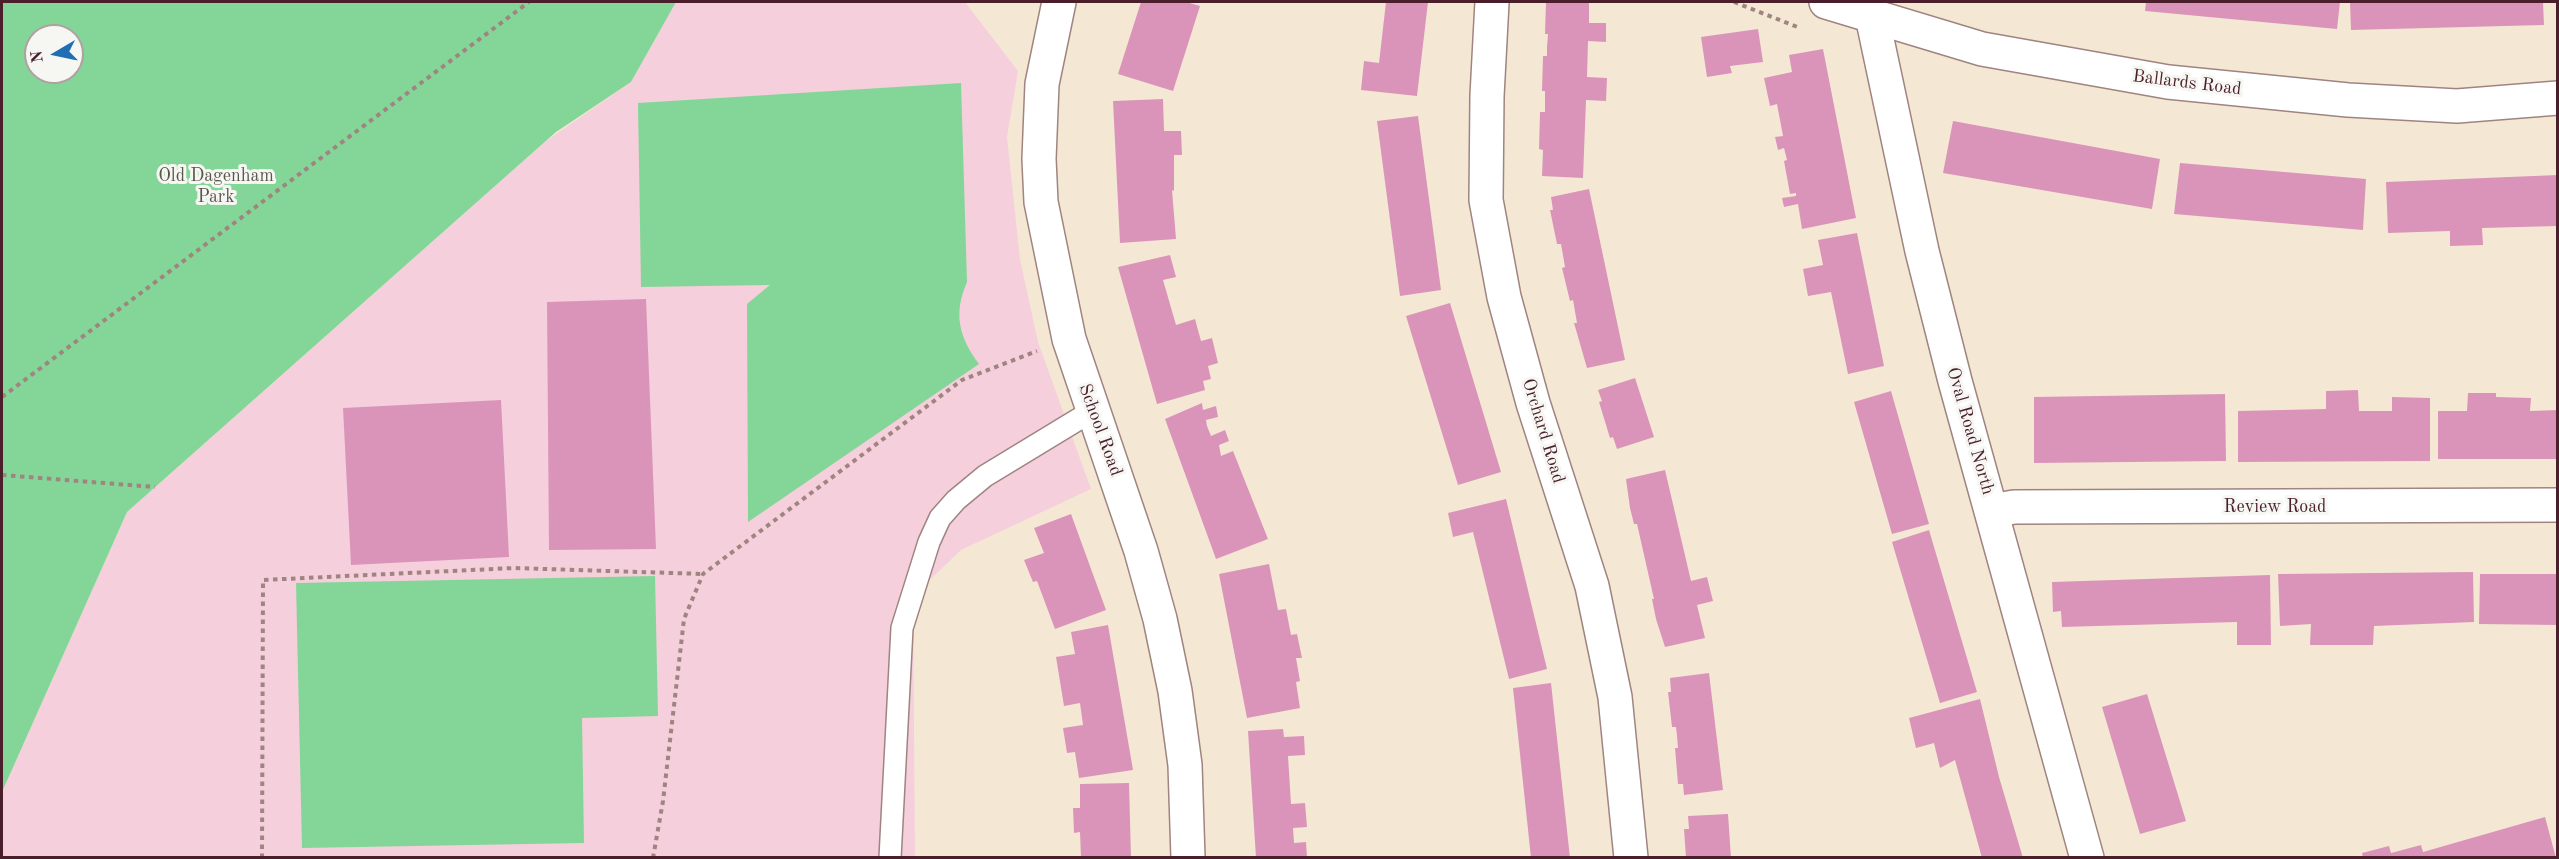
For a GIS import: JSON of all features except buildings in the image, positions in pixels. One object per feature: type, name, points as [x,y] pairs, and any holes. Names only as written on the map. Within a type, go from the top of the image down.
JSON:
[{"type":"street","name":"School Road","points":[[1059,2],[1042,84],[1039,159],[1041,202],[1069,339],[1138,541],[1160,619],[1175,691],[1185,765],[1188,858]]},
{"type":"street","name":"Orchard Road","points":[[1492,2],[1487,96],[1486,200],[1504,297],[1533,403],[1592,586],[1615,697],[1631,858]]},
{"type":"street","name":"Ballards Road","points":[[1826,2],[1870,8],[1943,40],[1982,50],[2168,82],[2348,100],[2457,106],[2558,98]]},
{"type":"street","name":"Oval Road North","points":[[1870,8],[1922,251],[2087,858]]},
{"type":"street","name":"Review Road","points":[[1992,512],[2014,507],[2558,505]]},
{"type":"lane","points":[[890,858],[902,628],[940,518],[956,500],[985,476],[1092,411]]},
{"type":"path","points":[[2,397],[529,2]]},
{"type":"path","points":[[653,858],[663,801],[684,619],[703,574],[962,380],[1069,339]]},
{"type":"path","points":[[2,475],[155,487]]},
{"type":"path","points":[[262,858],[263,580],[514,568],[703,574]]},
{"type":"shaded area","points":[[676,2],[965,2],[1018,71],[1007,137],[1020,259],[1038,342],[1091,489],[961,550],[913,596],[915,857],[2,858],[2,792],[127,512],[546,141],[631,82]]},
{"type":"green space","name":"Old Dagenham Park","points":[[2,2],[676,2],[631,82],[556,132],[127,512],[2,792]]},
{"type":"green space","points":[[961,83],[967,282],[959,315],[963,335],[979,364],[748,522],[747,304],[770,285],[641,287],[638,103]]},
{"type":"green space","points":[[655,576],[658,716],[582,718],[584,843],[302,848],[296,583]]}]
